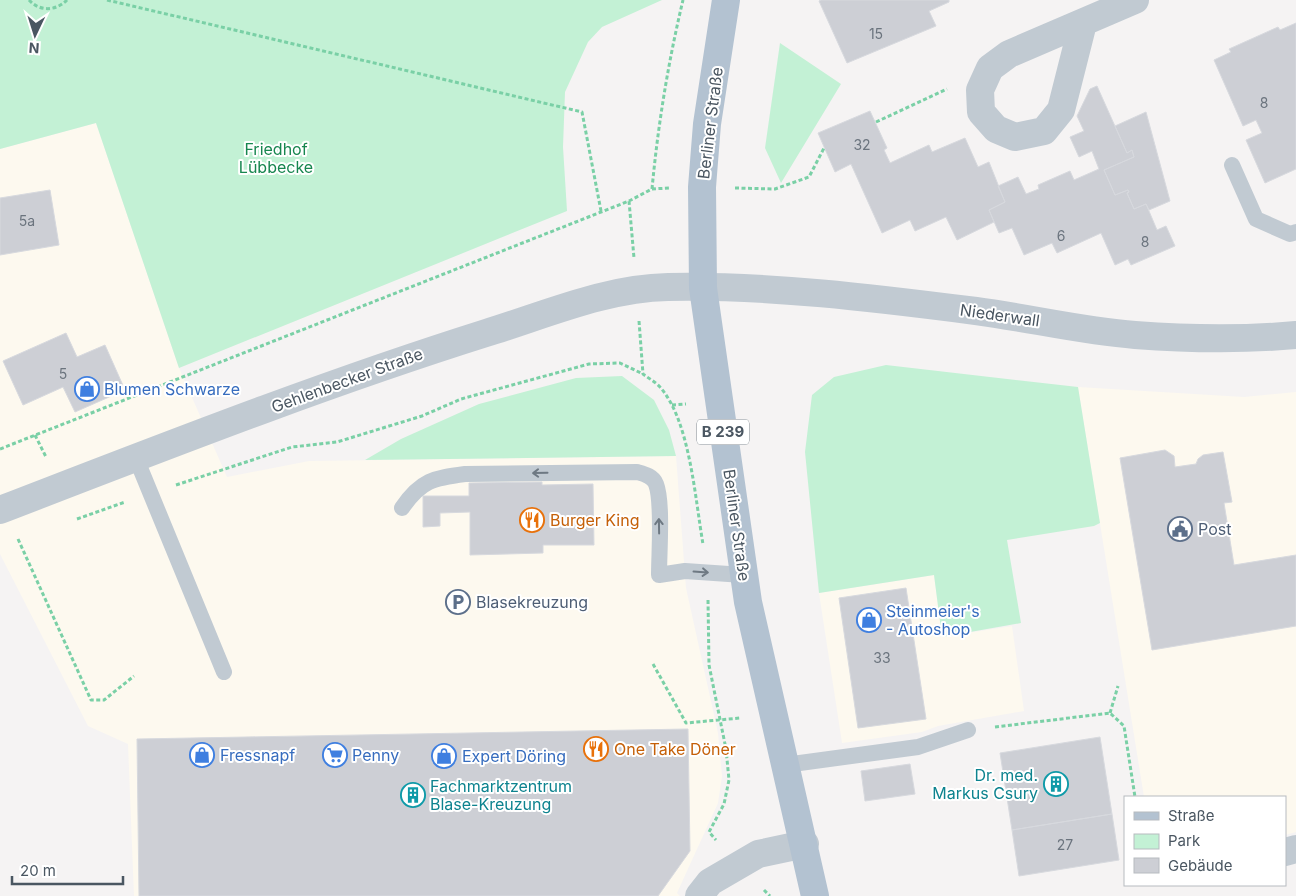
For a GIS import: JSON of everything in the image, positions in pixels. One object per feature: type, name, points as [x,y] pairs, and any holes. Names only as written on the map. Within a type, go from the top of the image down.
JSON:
[{"type":"main road","name":"Berliner Straße","points":[[726,0],[707,124],[702,187],[703,288],[743,575],[816,896]]},
{"type":"street","points":[[1083,23],[1061,110],[1044,131],[1014,137],[996,129],[981,112],[980,90],[990,68],[1009,54],[1135,0]]},
{"type":"street","name":"Gehlenbecker Straße","points":[[0,510],[404,359],[637,288],[703,288]]},
{"type":"street","name":"Niederwall","points":[[703,288],[798,292],[977,311],[1133,335],[1245,340],[1296,335]]},
{"type":"street","points":[[700,896],[710,882],[758,854],[805,844]]},
{"type":"lane","points":[[1232,165],[1256,218],[1290,234],[1296,232]]},
{"type":"lane","points":[[136,458],[224,672]]},
{"type":"lane","points":[[402,508],[421,485],[437,478],[465,474],[636,472],[648,476],[656,482],[658,495],[659,575],[685,571],[743,575]]},
{"type":"lane","points":[[785,765],[918,747],[968,730]]},
{"type":"path","points":[[29,0],[40,8],[48,9],[55,8],[67,0]]},
{"type":"path","points":[[107,0],[582,112],[601,211]]},
{"type":"path","points":[[652,189],[659,118],[670,56],[683,0]]},
{"type":"path","points":[[876,122],[990,68]]},
{"type":"path","points":[[0,449],[629,201],[652,189],[702,187],[775,189],[809,177],[824,148]]},
{"type":"path","points":[[72,520],[292,447],[337,442],[422,416],[461,399],[589,364],[620,363],[643,374]]},
{"type":"path","points":[[26,533],[16,536],[91,700],[104,700],[134,676]]},
{"type":"path","points":[[653,664],[686,723],[715,721]]},
{"type":"path","points":[[1110,713],[1118,686]]},
{"type":"path","points":[[968,730],[1110,713],[1124,726],[1135,796]]},
{"type":"shaded area","points":[[96,123],[179,368],[227,477],[309,461],[676,456],[686,588],[718,733],[722,776],[718,803],[677,893],[680,896],[134,896],[128,744],[88,726],[0,554],[0,149]]},
{"type":"shaded area","points":[[1078,387],[1244,397],[1296,392],[1296,832],[1286,835],[1286,796],[1144,796]]},
{"type":"shaded area","points":[[934,575],[942,637],[1012,626],[1024,711],[938,726],[922,732],[842,743],[819,593]]},
{"type":"green space","name":"Friedhof Lübbecke","points":[[0,0],[662,0],[602,27],[588,42],[565,92],[563,147],[567,211],[179,368],[96,123],[0,149]]},
{"type":"green space","points":[[780,43],[841,84],[781,183],[765,148]]},
{"type":"green space","points":[[886,365],[1078,387],[1100,523],[1094,526],[1007,540],[1021,623],[942,637],[934,575],[819,593],[805,452],[812,395],[834,377]]},
{"type":"green space","points":[[622,376],[654,400],[669,430],[676,456],[365,460],[401,439],[479,404],[576,378]]},
{"type":"building","points":[[949,0],[949,2],[929,11],[936,26],[847,63],[819,1]]},
{"type":"building","points":[[1296,23],[1296,169],[1265,183],[1246,140],[1262,133],[1256,120],[1243,126],[1214,60],[1231,52],[1229,49],[1278,27],[1280,30]]},
{"type":"building","points":[[1097,86],[1127,153],[1132,150],[1134,157],[1104,170],[1115,195],[1128,190],[1129,192],[1127,193],[1134,209],[1146,204],[1157,230],[1166,226],[1175,246],[1131,265],[1128,259],[1115,265],[1101,233],[1057,253],[1052,243],[1024,255],[1012,228],[999,233],[989,210],[1005,202],[998,186],[1018,177],[1026,194],[1039,189],[1038,185],[1070,171],[1074,180],[1099,169],[1092,151],[1079,157],[1070,137],[1084,131],[1077,116],[1090,89]]},
{"type":"building","points":[[870,111],[887,148],[884,150],[890,163],[929,145],[932,152],[965,138],[978,167],[989,162],[1005,202],[989,210],[994,222],[957,240],[946,217],[915,231],[910,220],[882,233],[851,164],[835,172],[818,133]]},
{"type":"building","points":[[1146,112],[1170,201],[1149,210],[1146,204],[1134,209],[1127,193],[1129,192],[1128,190],[1115,195],[1104,170],[1134,157],[1132,150],[1127,153],[1115,126]]},
{"type":"building","points":[[50,190],[59,245],[0,255],[0,198]]},
{"type":"building","points":[[66,333],[77,357],[105,345],[125,390],[75,412],[63,387],[23,405],[3,361]]},
{"type":"building","name":"Post","points":[[1165,450],[1174,456],[1175,467],[1196,464],[1203,455],[1223,452],[1232,502],[1224,503],[1234,565],[1296,555],[1296,626],[1152,650],[1120,458]]},
{"type":"building","name":"Burger King","points":[[542,482],[542,485],[593,484],[594,545],[543,545],[543,553],[470,555],[470,512],[440,513],[440,526],[423,527],[423,496],[469,496],[469,483]]},
{"type":"building","points":[[906,588],[926,719],[858,728],[839,598]]},
{"type":"building","name":"Fachmarktzentrum Blase-Kreuzung","points":[[688,729],[690,851],[658,896],[139,896],[137,739]]},
{"type":"building","name":"Dr. med. Markus Csury","points":[[1100,737],[1112,814],[1012,830],[1000,753]]},
{"type":"building","points":[[910,764],[915,794],[865,801],[861,771]]},
{"type":"building","points":[[1112,814],[1119,860],[1019,876],[1012,830]]},
{"type":"place","name":"Blumen Schwarze","points":[[87,389]]},
{"type":"place","name":"Burger King","points":[[532,520]]},
{"type":"place","name":"Post","points":[[1180,529]]},
{"type":"place","name":"Blasekreuzung","points":[[458,602]]},
{"type":"place","name":"Steinmeier's - Autoshop","points":[[869,620]]},
{"type":"place","name":"One Take Döner","points":[[596,749]]},
{"type":"place","name":"Fressnapf","points":[[202,755]]},
{"type":"place","name":"Penny","points":[[335,755]]},
{"type":"place","name":"Expert Döring","points":[[444,756]]},
{"type":"place","name":"Dr. med. Markus Csury","points":[[1056,784]]},
{"type":"place","name":"Fachmarktzentrum Blase-Kreuzung","points":[[413,795]]}]
